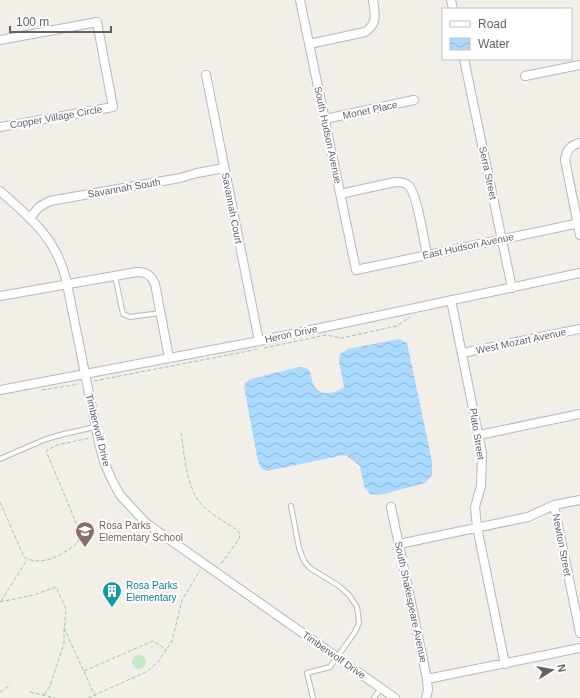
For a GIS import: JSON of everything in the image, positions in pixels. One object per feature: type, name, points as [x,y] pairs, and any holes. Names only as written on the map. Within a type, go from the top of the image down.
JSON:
[{"type":"street","name":"South Hudson Avenue","points":[[300,0],[356,270]]},
{"type":"street","points":[[309,44],[365,32],[370,29],[376,20],[373,0]]},
{"type":"street","name":"Copper Village Circle","points":[[0,40],[97,22],[113,107],[0,127]]},
{"type":"street","name":"Serra Street","points":[[464,60],[512,288]]},
{"type":"street","points":[[526,76],[580,65]]},
{"type":"street","name":"Savannah Court","points":[[206,75],[259,341]]},
{"type":"street","name":"Monet Place","points":[[325,119],[414,100]]},
{"type":"street","points":[[580,143],[571,147],[565,155],[579,223],[580,235]]},
{"type":"street","name":"Savannah South","points":[[30,218],[39,207],[50,201],[180,178],[224,168]]},
{"type":"street","points":[[340,194],[396,182],[402,182],[408,185],[415,194],[427,255]]},
{"type":"street","name":"Timberwolf Drive","points":[[0,191],[40,227],[61,262],[67,284],[104,462],[120,495],[146,523],[395,698]]},
{"type":"street","name":"East Hudson Avenue","points":[[356,270],[579,223]]},
{"type":"street","points":[[0,296],[115,275],[137,272],[147,273],[152,277],[155,284],[169,358]]},
{"type":"street","name":"Heron Drive","points":[[0,390],[259,341],[580,273]]},
{"type":"street","name":"Plato Street","points":[[451,300],[482,453],[481,486],[475,507],[477,527],[505,664]]},
{"type":"street","name":"West Mozart Avenue","points":[[462,354],[580,329]]},
{"type":"street","points":[[479,435],[580,414]]},
{"type":"street","points":[[399,544],[528,517],[554,505],[580,500]]},
{"type":"street","name":"Newton Street","points":[[554,505],[580,633]]},
{"type":"street","name":"South Shakespeare Avenue","points":[[391,507],[427,679],[428,690],[426,698]]},
{"type":"street","points":[[427,679],[580,648]]},
{"type":"lane","points":[[115,275],[123,314],[130,317],[160,313]]},
{"type":"lane","points":[[0,459],[46,439],[96,427]]},
{"type":"lane","points":[[291,506],[299,548],[304,561],[310,568],[339,586],[349,595],[357,607],[358,623],[356,632],[338,658],[330,667],[307,673],[313,698]]},
{"type":"lane","points":[[374,698],[381,688]]},
{"type":"path","points":[[181,433],[190,486],[197,499],[203,506],[240,533],[240,539],[221,564]]},
{"type":"path","points":[[0,502],[24,557],[36,562],[43,561],[68,551],[78,542],[79,533],[46,451],[57,445],[90,438]]},
{"type":"path","points":[[0,602],[27,559]]},
{"type":"path","points":[[88,698],[146,672],[158,662],[172,641],[182,600],[201,569]]},
{"type":"path","points":[[0,602],[34,595],[56,587],[66,609],[64,643],[50,686],[44,695]]},
{"type":"path","points":[[64,627],[95,696]]},
{"type":"path","points":[[84,671],[153,641],[167,650]]},
{"type":"path","points":[[0,692],[10,685]]},
{"type":"path","points":[[30,692],[55,698]]},
{"type":"green space","points":[[139,655],[144,657],[146,662],[144,667],[139,669],[134,667],[132,662],[134,657]]},
{"type":"water","points":[[399,339],[407,343],[432,461],[432,475],[425,483],[380,495],[370,494],[364,486],[360,466],[344,455],[267,471],[262,469],[258,462],[244,386],[246,382],[251,379],[304,367],[309,371],[313,384],[318,390],[325,393],[337,391],[344,387],[339,361],[340,354],[348,349]]},
{"type":"place","name":"Rosa Parks Elementary School","points":[[85,548]]},
{"type":"place","name":"Rosa Parks Elementary","points":[[112,608]]}]
